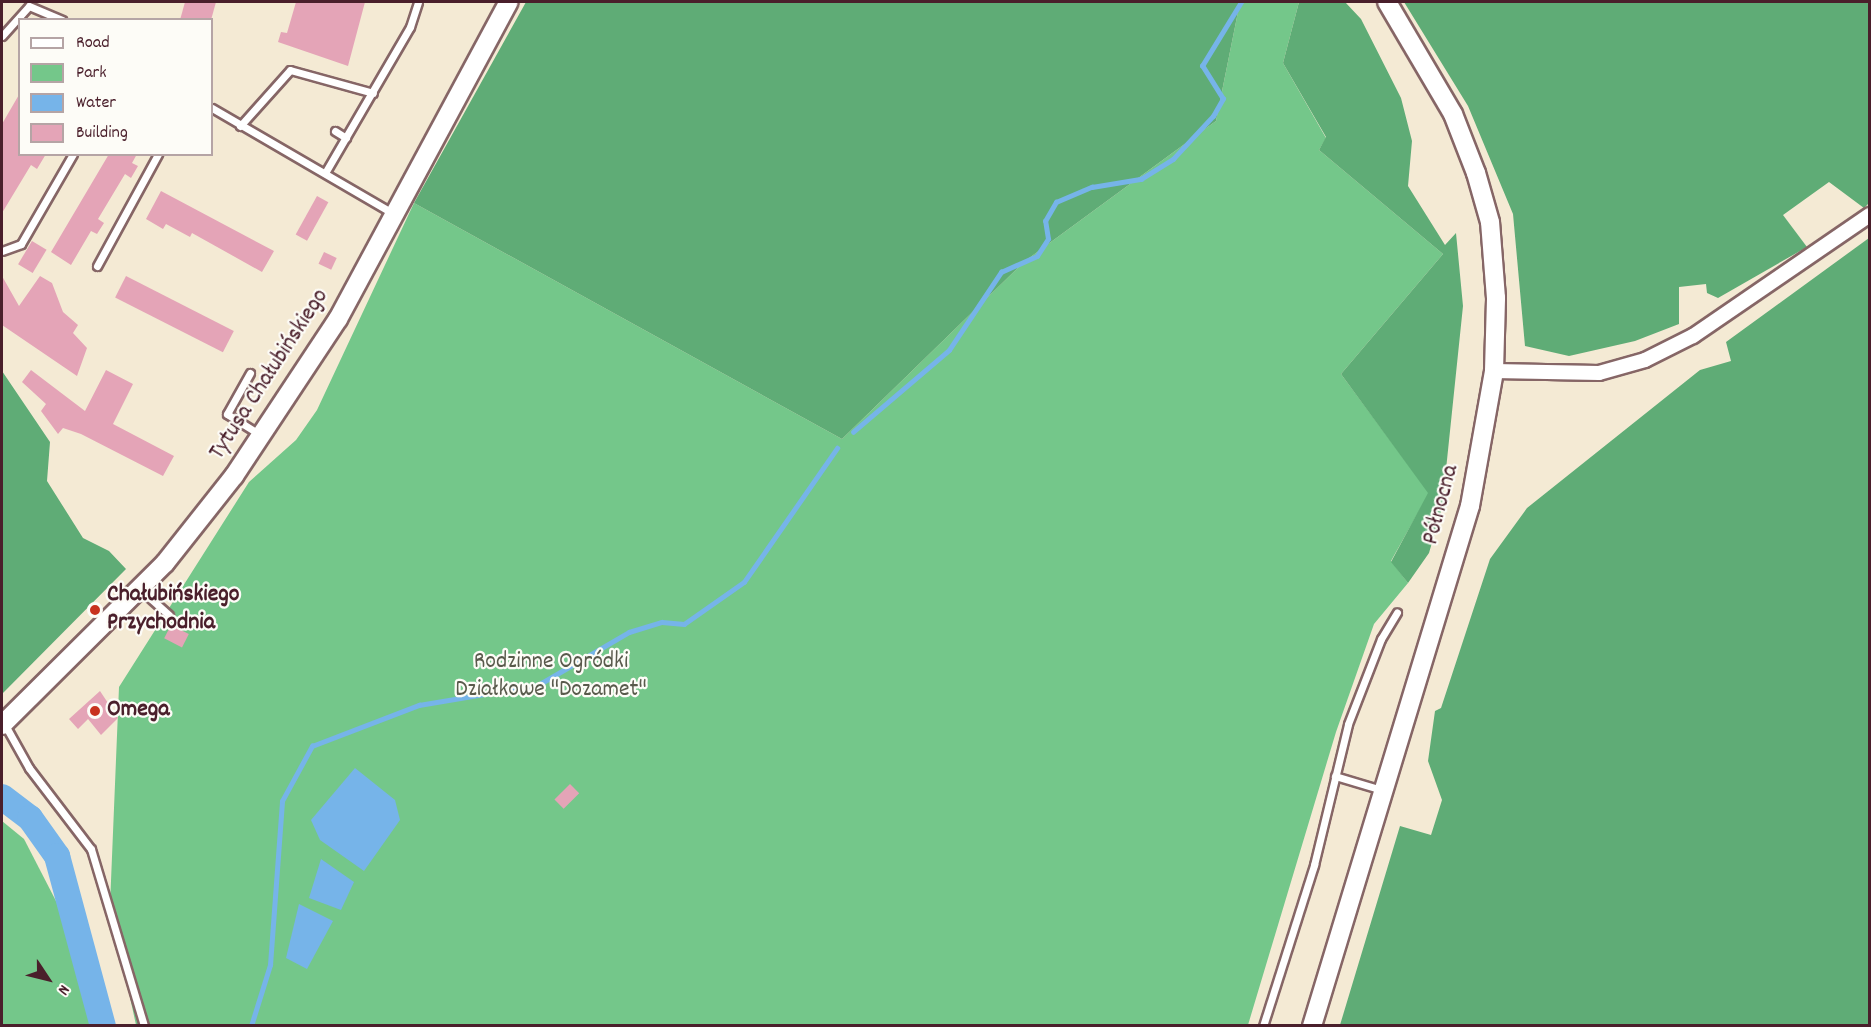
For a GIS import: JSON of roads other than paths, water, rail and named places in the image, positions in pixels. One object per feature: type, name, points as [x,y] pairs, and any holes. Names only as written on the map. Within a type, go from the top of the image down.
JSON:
[{"type":"street","name":"Tytusa Chałubińskiego","points":[[2,724],[140,589],[189,535],[261,435],[333,327],[509,2]]},
{"type":"street","name":"Północna","points":[[1312,1026],[1470,506],[1494,371],[1496,298],[1491,233],[1476,173],[1453,114],[1387,2]]},
{"type":"street","points":[[1494,371],[1599,373],[1645,360],[1693,336],[1869,216]]},
{"type":"lane","points":[[325,173],[373,93],[418,2]]},
{"type":"lane","points":[[18,18],[29,6],[57,18]]},
{"type":"lane","points":[[2,36],[18,18]]},
{"type":"lane","points":[[240,126],[290,70],[373,93]]},
{"type":"lane","points":[[213,109],[394,214]]},
{"type":"lane","points":[[335,131],[346,138]]},
{"type":"lane","points":[[2,251],[21,244],[72,156]]},
{"type":"lane","points":[[97,266],[157,156]]},
{"type":"lane","points":[[250,373],[228,414],[261,435]]},
{"type":"lane","points":[[140,589],[169,615]]},
{"type":"lane","points":[[1263,1026],[1314,865],[1352,713],[1397,612]]},
{"type":"lane","points":[[2,724],[29,768],[92,849],[144,1026]]},
{"type":"lane","points":[[1335,776],[1383,790]]},
{"type":"water","points":[[355,768],[395,800],[400,820],[364,871],[320,840],[311,820]]},
{"type":"water","points":[[321,859],[354,882],[341,910],[309,898]]},
{"type":"water","points":[[299,904],[333,921],[307,969],[286,958]]},
{"type":"waterway","points":[[853,432],[949,350],[1001,272],[1037,256],[1048,239],[1045,221],[1056,202],[1092,187],[1141,179],[1173,159],[1213,116],[1223,99],[1202,66],[1241,2]]},
{"type":"waterway","points":[[251,1026],[270,965],[282,801],[312,746],[419,705],[538,685],[629,632],[662,622],[684,624],[744,582],[837,448]]},
{"type":"waterway","points":[[2,797],[30,818],[57,856],[103,1026]]},
{"type":"place","name":"Chałubińskiego Przychodnia","points":[[95,610]]},
{"type":"place","name":"Omega","points":[[95,711]]},
{"type":"park label","name":"Rodzinne Ogródki Działkowe \"Dozamet\"","points":[[551,677]]}]
